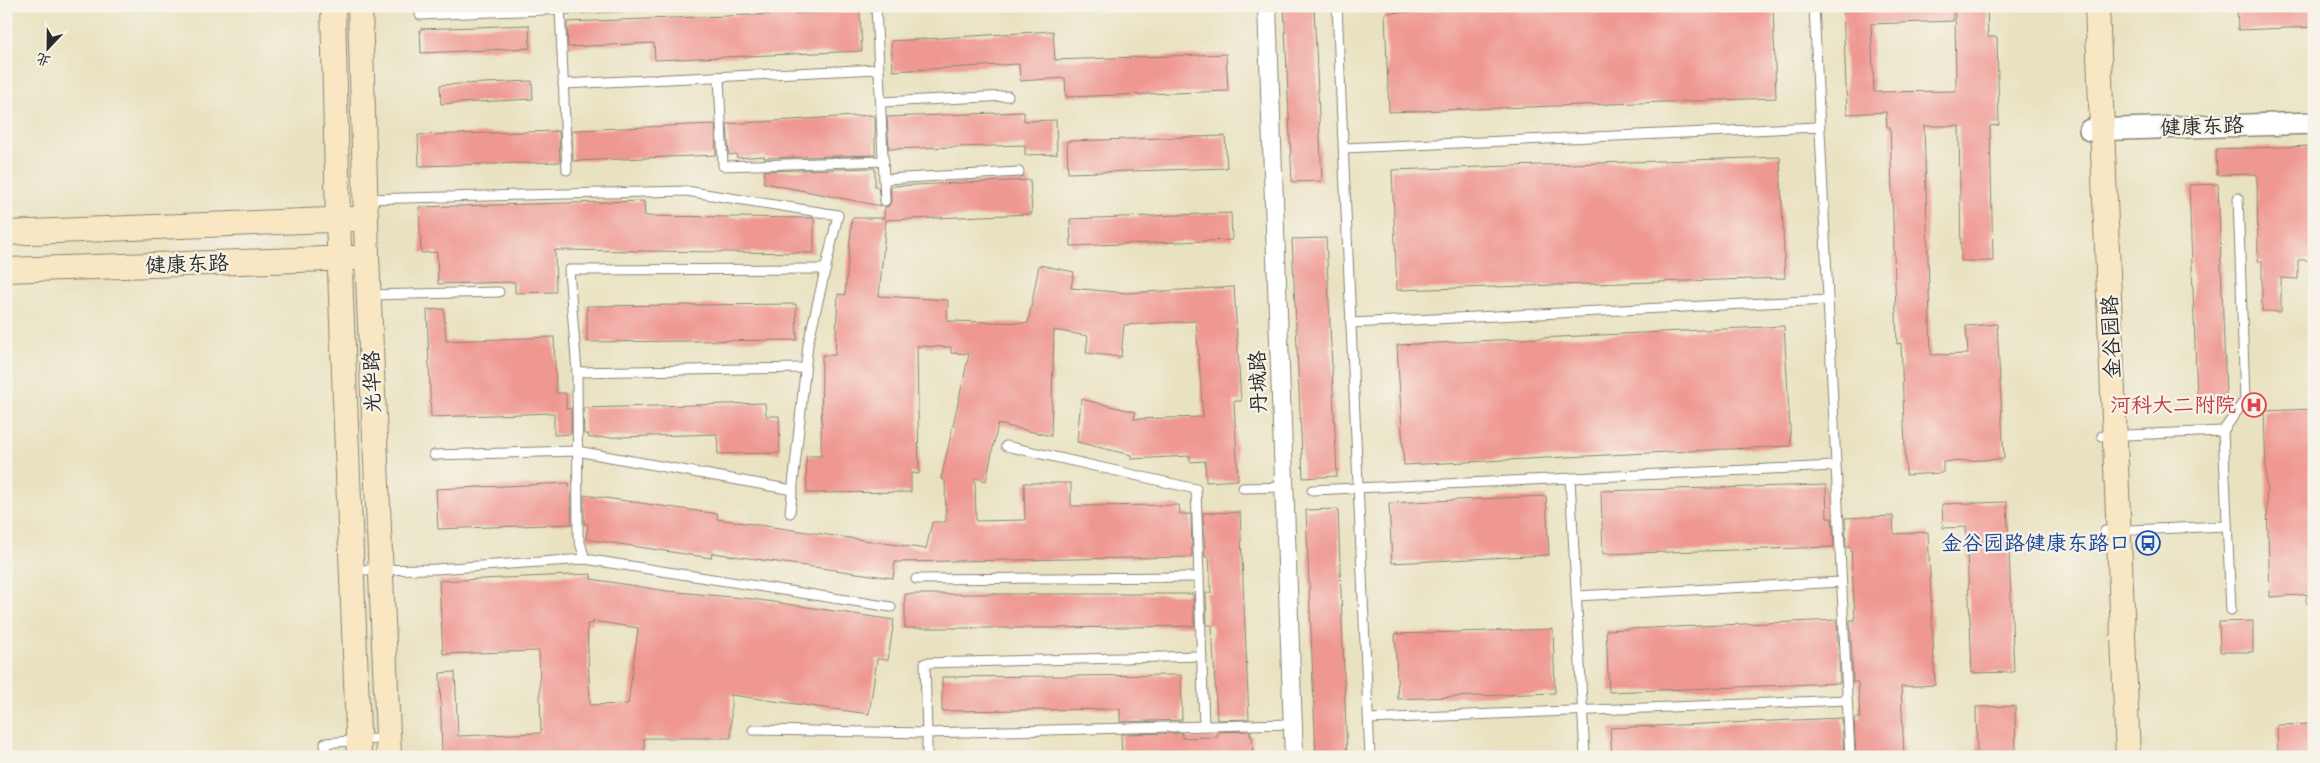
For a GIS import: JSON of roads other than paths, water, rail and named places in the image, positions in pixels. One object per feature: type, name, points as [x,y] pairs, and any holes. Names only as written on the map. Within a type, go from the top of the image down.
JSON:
[{"type":"main road","name":"光华路","points":[[333,6],[338,220],[353,570],[358,748]]},
{"type":"main road","name":"光华路","points":[[360,6],[365,209],[379,569],[389,747]]},
{"type":"main road","name":"金谷园路","points":[[2084,6],[2096,130]]},
{"type":"main road","name":"金谷园路","points":[[2097,6],[2096,130],[2108,435],[2112,531],[2128,757]]},
{"type":"main road","name":"健康东路","points":[[6,234],[338,220],[365,209]]},
{"type":"main road","name":"健康东路","points":[[6,270],[367,257]]},
{"type":"main road","name":"金谷园路","points":[[2112,531],[2112,757]]},
{"type":"street","name":"丹城路","points":[[1267,6],[1294,757]]},
{"type":"street","name":"健康东路","points":[[2096,130],[2314,123]]},
{"type":"lane","points":[[420,16],[560,8],[640,6]]},
{"type":"lane","points":[[876,6],[885,201]]},
{"type":"lane","points":[[1338,6],[1370,757]]},
{"type":"lane","points":[[1814,6],[1850,757]]},
{"type":"lane","points":[[560,8],[567,170]]},
{"type":"lane","points":[[563,84],[879,69]]},
{"type":"lane","points":[[719,77],[722,166],[884,161]]},
{"type":"lane","points":[[881,102],[1008,96]]},
{"type":"lane","points":[[1344,148],[1819,127]]},
{"type":"lane","points":[[884,178],[1019,172]]},
{"type":"lane","points":[[365,209],[696,192],[838,215],[808,344],[790,512]]},
{"type":"lane","points":[[2231,610],[2223,431],[2245,400],[2238,198]]},
{"type":"lane","points":[[585,559],[578,536],[576,372],[569,270],[826,269]]},
{"type":"lane","points":[[369,295],[499,292]]},
{"type":"lane","points":[[1351,323],[1828,300]]},
{"type":"lane","points":[[576,372],[805,368]]},
{"type":"lane","points":[[2108,435],[2223,431]]},
{"type":"lane","points":[[1006,446],[1200,489],[1199,577],[1204,726]]},
{"type":"lane","points":[[434,455],[577,451],[793,490]]},
{"type":"lane","points":[[1312,490],[1835,466]]},
{"type":"lane","points":[[1570,478],[1585,757]]},
{"type":"lane","points":[[1243,488],[1284,487]]},
{"type":"lane","points":[[2112,531],[2227,526]]},
{"type":"lane","points":[[353,570],[436,569],[585,559],[891,607]]},
{"type":"lane","points":[[916,579],[1199,577]]},
{"type":"lane","points":[[1576,596],[1841,582]]},
{"type":"lane","points":[[927,757],[925,663],[1202,656]]},
{"type":"lane","points":[[1369,719],[1848,700]]},
{"type":"lane","points":[[753,730],[927,733],[1293,724]]},
{"type":"lane","points":[[326,757],[325,743],[358,748],[389,747]]},
{"type":"place","name":"河科大二附院","points":[[2254,405]]},
{"type":"place","name":"金谷园路健康东路口","points":[[2148,543]]}]
